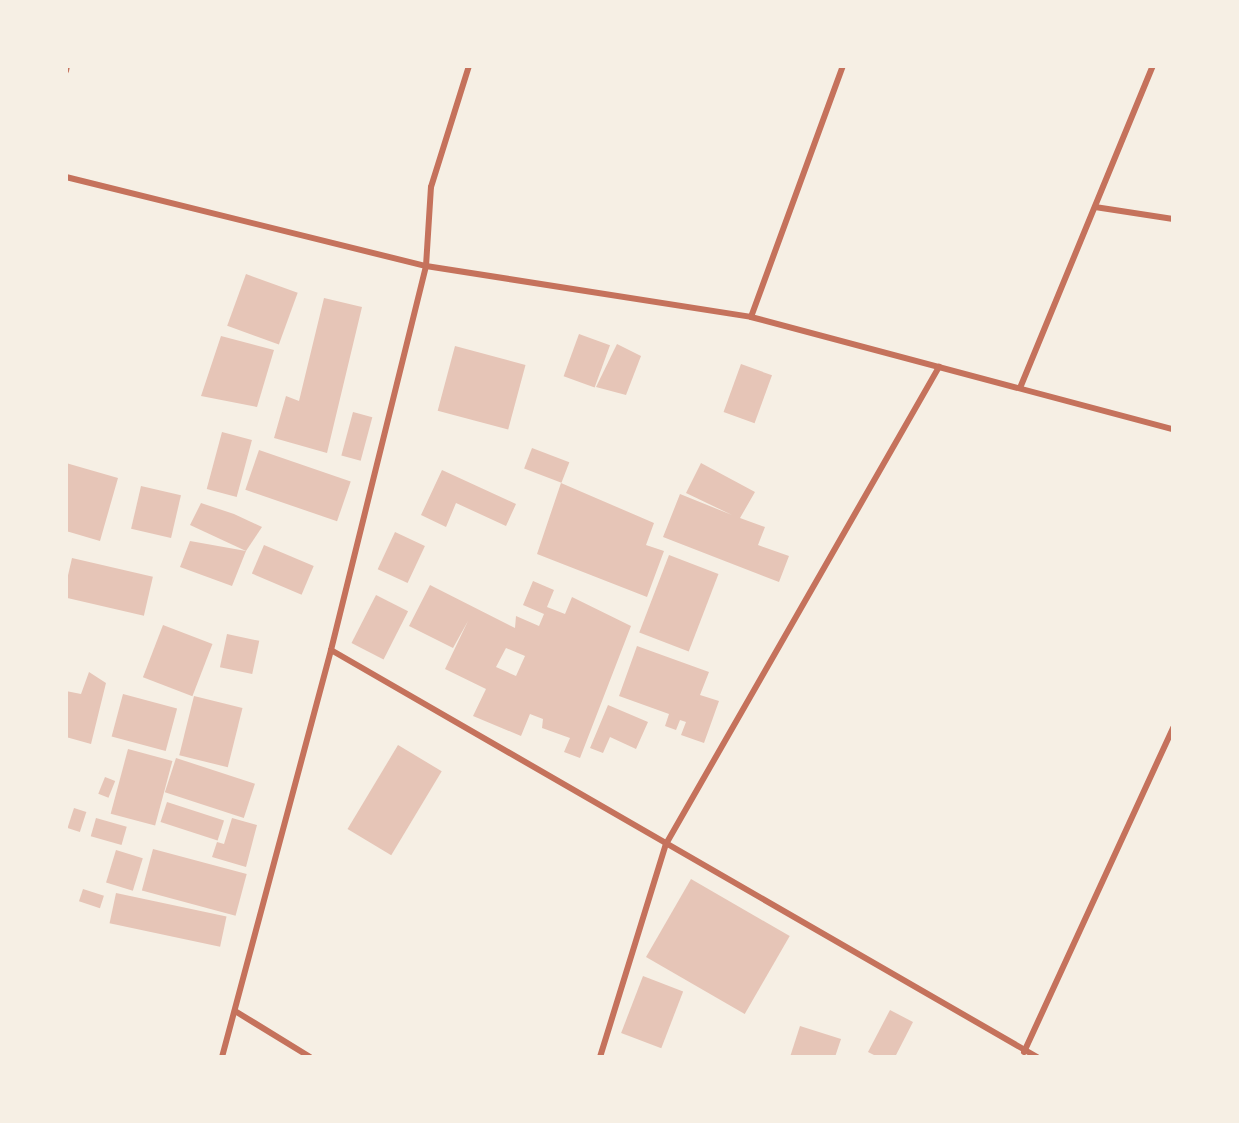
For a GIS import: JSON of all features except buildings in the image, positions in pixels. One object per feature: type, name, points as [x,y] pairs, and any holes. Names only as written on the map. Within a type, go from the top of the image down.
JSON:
[{"type":"street","points":[[66,71],[68,66]]},
{"type":"street","points":[[222,1057],[331,650],[426,266],[431,187],[470,66]]},
{"type":"street","points":[[751,317],[843,66]]},
{"type":"street","points":[[1020,388],[1153,66]]},
{"type":"street","points":[[66,177],[426,266],[751,317],[1173,429]]},
{"type":"street","points":[[1095,207],[1173,219]]},
{"type":"street","points":[[600,1057],[666,844],[939,366]]},
{"type":"street","points":[[331,650],[1024,1052],[1037,1057]]},
{"type":"street","points":[[1024,1052],[1173,728]]},
{"type":"street","points":[[234,1011],[310,1057]]}]
